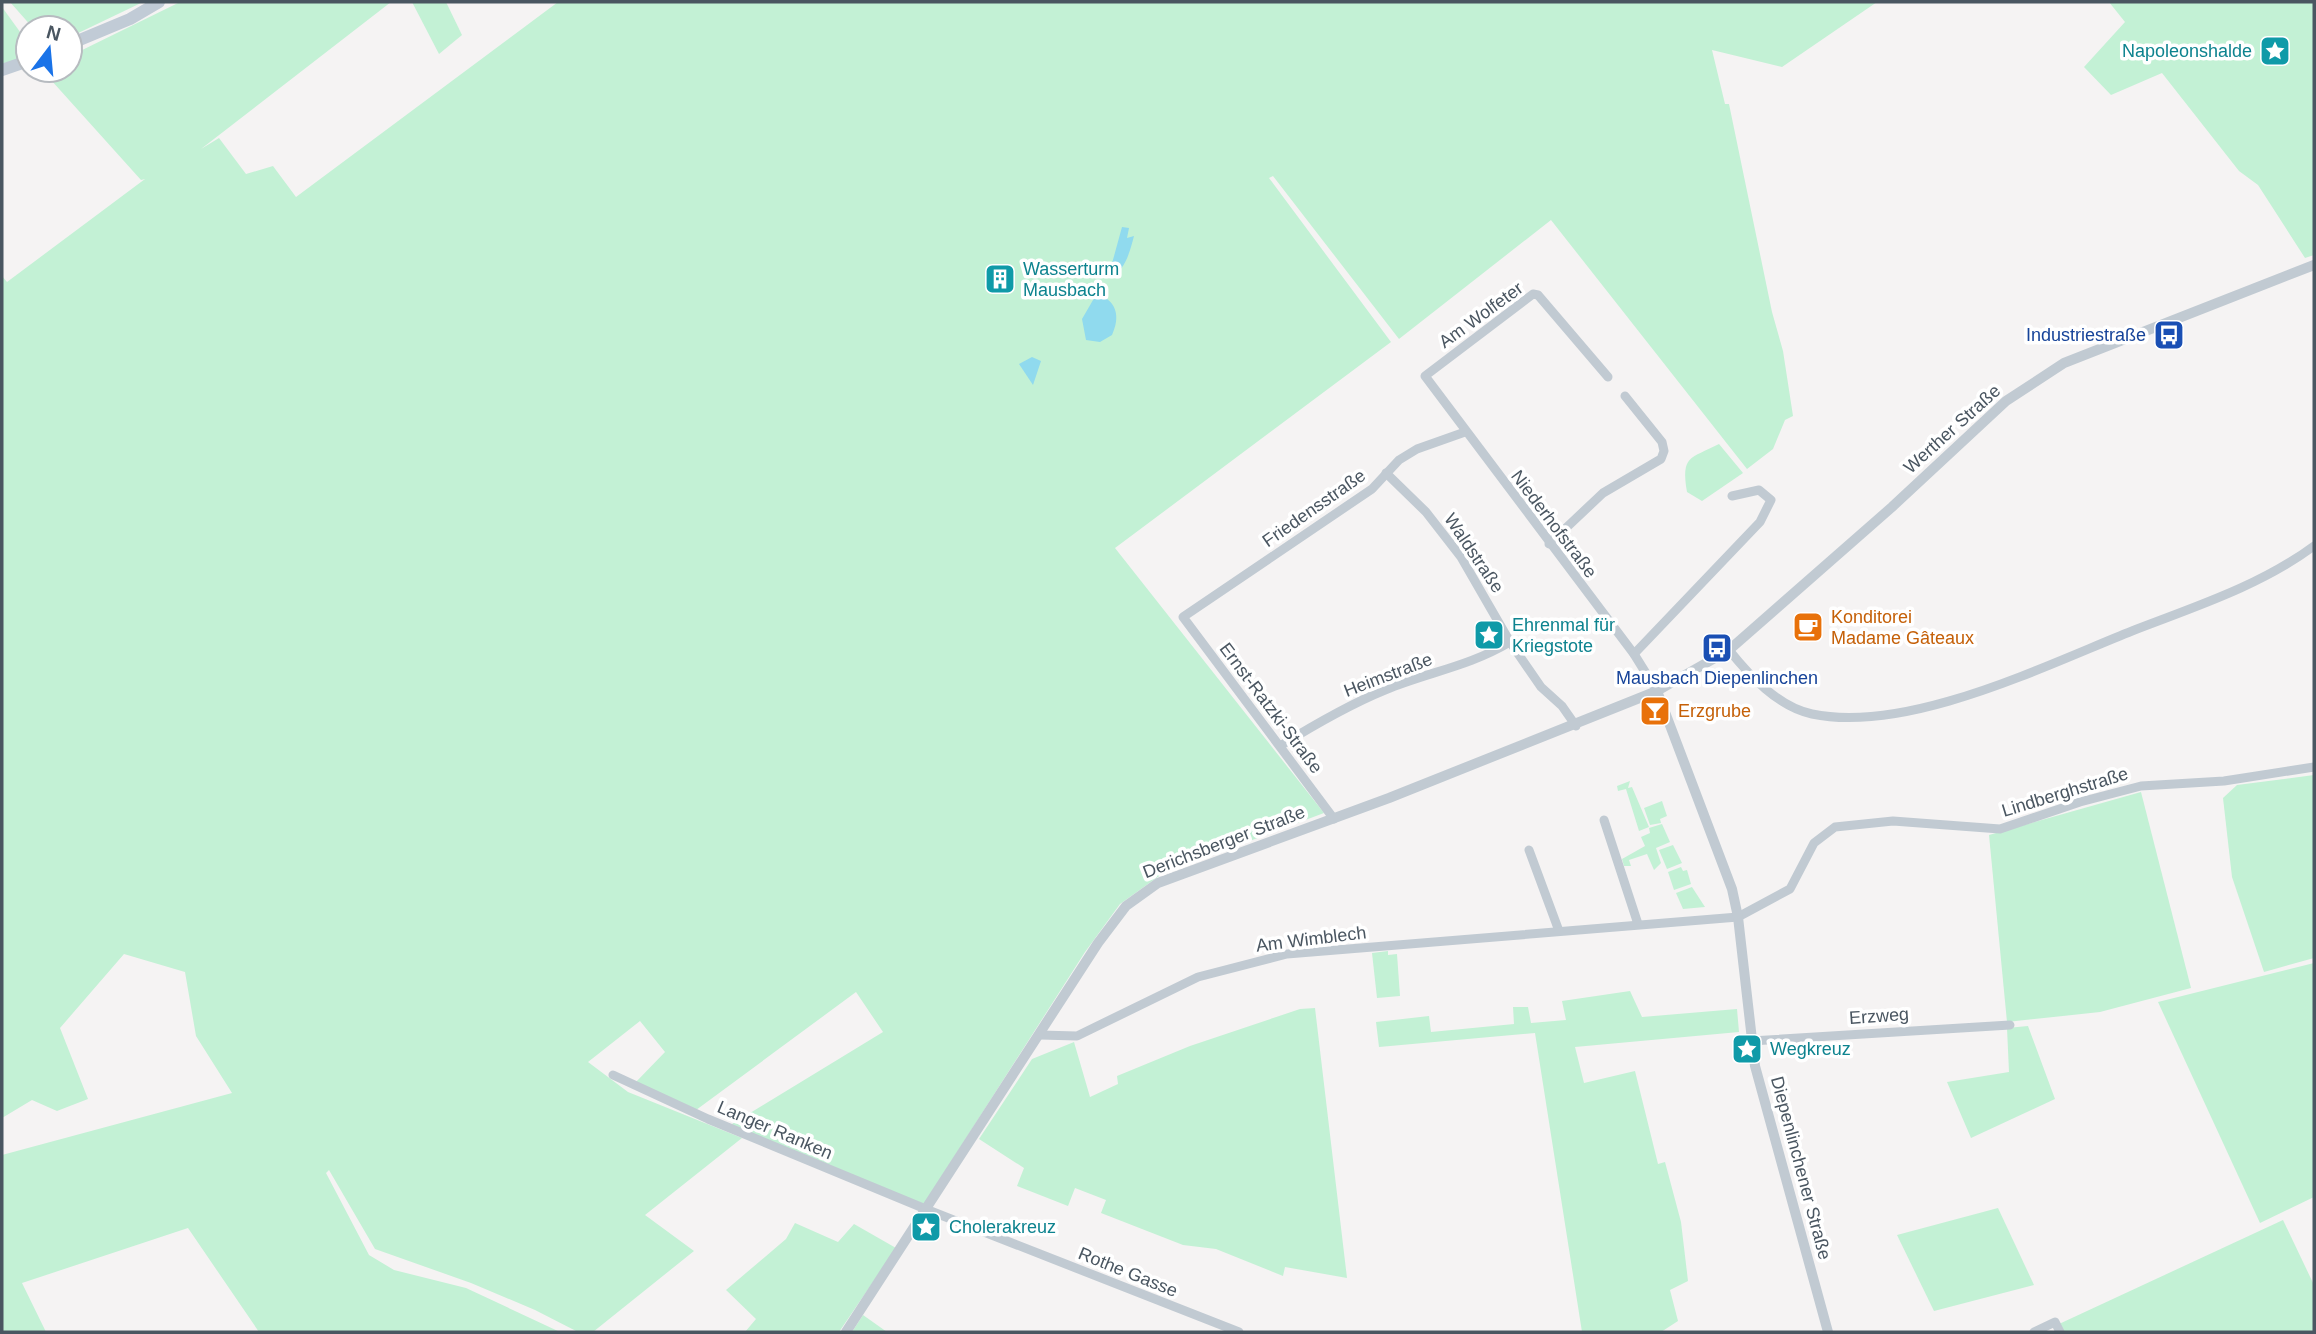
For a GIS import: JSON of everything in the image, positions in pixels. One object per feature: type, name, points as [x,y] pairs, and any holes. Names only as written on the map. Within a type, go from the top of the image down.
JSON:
[{"type":"main road","points":[[84,38],[130,19],[159,2]]},
{"type":"street","name":"Werther Straße","points":[[1657,691],[1729,650],[1884,514],[2006,401],[2064,363],[2314,265]]},
{"type":"street","name":"Am Wolfeter","points":[[1425,376],[1533,294],[1538,295],[1608,377]]},
{"type":"street","name":"Niederhofstraße","points":[[1425,376],[1634,654],[1657,691]]},
{"type":"street","points":[[1549,544],[1603,493],[1661,459],[1664,451],[1662,442],[1625,396]]},
{"type":"street","name":"Friedensstraße","points":[[1184,617],[1372,489],[1386,473],[1417,449],[1465,432]]},
{"type":"street","name":"Waldstraße","points":[[1386,473],[1426,512],[1461,556],[1510,642],[1541,687],[1562,706],[1576,726]]},
{"type":"street","points":[[1634,654],[1760,522],[1771,500],[1759,490],[1732,496]]},
{"type":"street","points":[[1729,650],[1748,673],[1802,711],[1835,718],[1907,710],[1991,687],[2214,600],[2267,576],[2314,546]]},
{"type":"street","name":"Ernst-Ratzki-Straße","points":[[1184,617],[1334,819]]},
{"type":"street","name":"Heimstraße","points":[[1280,746],[1331,714],[1387,689],[1479,660],[1510,642]]},
{"type":"street","name":"Derichsberger Straße","points":[[846,1332],[928,1210],[1112,923],[1141,894],[1181,874],[1334,819],[1576,726],[1657,691]]},
{"type":"street","name":"Diepenlinchener Straße","points":[[1657,691],[1725,867],[1738,917],[1755,1066],[1828,1332]]},
{"type":"street","name":"Lindberghstraße","points":[[1738,917],[1790,889],[1814,843],[1835,827],[1893,821],[2000,829],[2080,802],[2141,786],[2224,781],[2314,767]]},
{"type":"street","points":[[1604,820],[1638,924]]},
{"type":"street","points":[[1529,849],[1559,931]]},
{"type":"street","name":"Am Wimblech","points":[[1040,1035],[1077,1037],[1198,977],[1268,957],[1738,917]]},
{"type":"street","name":"Erzweg","points":[[1751,1041],[2010,1025]]},
{"type":"street","name":"Langer Ranken","points":[[613,1075],[708,1119],[928,1210]]},
{"type":"street","name":"Rothe Gasse","points":[[928,1210],[1239,1332]]},
{"type":"street","points":[[2034,1332],[2055,1322],[2060,1332]]},
{"type":"green space","points":[[10,2],[143,2],[84,30],[84,14],[21,14]]},
{"type":"green space","points":[[180,2],[391,2],[201,149],[219,138],[246,174],[273,166],[296,197],[558,2],[1877,2],[1782,67],[1712,50],[1725,104],[1729,104],[1772,312],[1783,351],[1793,416],[1785,420],[1773,449],[1747,469],[1551,220],[1399,339],[1273,176],[1269,178],[1391,342],[1115,548],[1324,813],[1162,874],[1120,904],[1085,952],[924,1204],[727,1127],[883,1032],[856,992],[692,1113],[635,1083],[665,1052],[640,1021],[588,1062],[628,1092],[742,1138],[645,1215],[694,1251],[593,1332],[578,1332],[471,1283],[375,1249],[329,1170],[326,1173],[369,1255],[394,1270],[466,1288],[560,1332],[259,1332],[188,1228],[22,1283],[46,1332],[2,1332],[2,1155],[232,1093],[196,1036],[185,972],[124,954],[60,1028],[88,1099],[57,1111],[32,1100],[2,1118],[2,276],[7,282],[145,179],[141,180],[55,84],[84,84],[84,49]]},
{"type":"green space","points":[[412,2],[446,2],[462,35],[439,54]]},
{"type":"green space","points":[[2109,2],[2314,2],[2314,255],[2305,258],[2258,185],[2239,171],[2162,73],[2111,95],[2084,67],[2125,22]]},
{"type":"green space","points":[[2,7],[14,24],[14,60],[2,64]]},
{"type":"green space","points":[[1719,444],[1743,473],[1702,501],[1687,492],[1685,471],[1695,456]]},
{"type":"green space","points":[[2314,775],[2314,958],[2264,972],[2232,877],[2223,798],[2237,785]]},
{"type":"green space","points":[[1630,781],[1628,788],[1632,787],[1649,827],[1639,831],[1626,789],[1618,791],[1617,786]]},
{"type":"green space","points":[[2141,792],[2191,988],[2100,1012],[2007,1022],[1989,835]]},
{"type":"green space","points":[[1662,801],[1667,816],[1660,819],[1661,823],[1650,825],[1644,808]]},
{"type":"green space","points":[[1662,824],[1670,842],[1656,848],[1661,863],[1654,870],[1647,854],[1629,860],[1631,866],[1624,866],[1622,859],[1645,846],[1641,837],[1650,833],[1649,828]]},
{"type":"green space","points":[[1673,845],[1682,863],[1667,869],[1659,850]]},
{"type":"green space","points":[[1681,867],[1683,871],[1687,870],[1691,884],[1674,890],[1668,872]]},
{"type":"green space","points":[[1692,887],[1705,907],[1683,909],[1676,893]]},
{"type":"green space","points":[[1388,951],[1388,955],[1397,954],[1400,996],[1377,998],[1372,953]]},
{"type":"green space","points":[[2314,963],[2314,1197],[2260,1223],[2158,1002]]},
{"type":"green space","points":[[1630,991],[1642,1017],[1737,1009],[1739,1032],[1575,1047],[1584,1083],[1635,1071],[1658,1164],[1665,1162],[1681,1222],[1688,1281],[1670,1290],[1678,1321],[1661,1332],[1582,1332],[1535,1033],[1379,1047],[1376,1022],[1429,1016],[1431,1032],[1514,1024],[1513,1007],[1528,1007],[1531,1023],[1566,1020],[1562,1001]]},
{"type":"green space","points":[[1315,1008],[1347,1278],[1285,1267],[1283,1276],[1216,1249],[1183,1245],[1101,1213],[1106,1200],[1075,1188],[1068,1206],[1017,1186],[1024,1168],[979,1139],[1032,1059],[1074,1042],[1090,1097],[1118,1084],[1117,1076],[1190,1046],[1300,1009]]},
{"type":"green space","points":[[2028,1026],[2055,1099],[1971,1138],[1947,1082],[2009,1072],[2007,1028]]},
{"type":"green space","points":[[1998,1208],[2034,1285],[1934,1311],[1897,1235]]},
{"type":"green space","points":[[2283,1220],[2314,1285],[2314,1332],[2063,1332],[2059,1324]]},
{"type":"green space","points":[[795,1223],[838,1242],[854,1224],[896,1248],[839,1332],[745,1332],[756,1319],[726,1290],[786,1239]]},
{"type":"green space","points":[[863,1315],[887,1332],[852,1332]]},
{"type":"water","points":[[1122,227],[1129,228],[1127,238],[1134,236],[1123,266],[1108,278]]},
{"type":"water","points":[[1100,288],[1107,291],[1107,299],[1114,307],[1116,316],[1112,335],[1100,342],[1086,340],[1082,319]]},
{"type":"water","points":[[1032,357],[1041,361],[1033,385],[1019,364]]},
{"type":"place","name":"Napoleonshalde","points":[[2275,51]]},
{"type":"place","name":"Wasserturm Mausbach","points":[[1000,279]]},
{"type":"place","name":"Industriestraße","points":[[2169,335]]},
{"type":"place","name":"Konditorei Madame Gâteaux","points":[[1808,627]]},
{"type":"place","name":"Ehrenmal für Kriegstote","points":[[1489,635]]},
{"type":"place","name":"Mausbach Diepenlinchen","points":[[1717,648]]},
{"type":"place","name":"Erzgrube","points":[[1655,711]]},
{"type":"place","name":"Wegkreuz","points":[[1747,1049]]},
{"type":"place","name":"Cholerakreuz","points":[[926,1227]]}]
